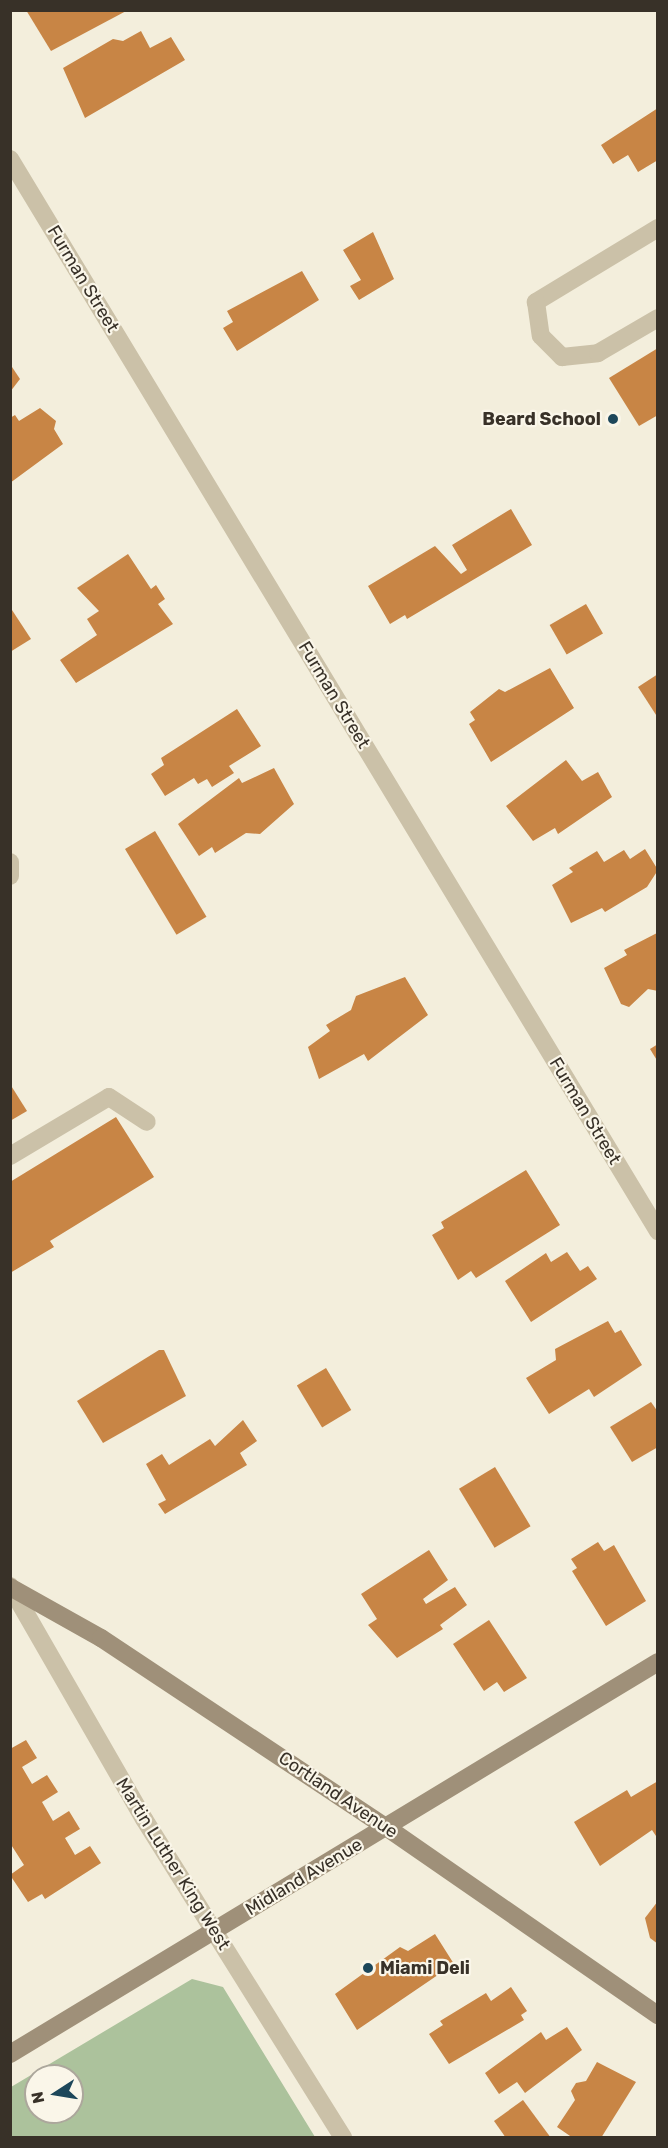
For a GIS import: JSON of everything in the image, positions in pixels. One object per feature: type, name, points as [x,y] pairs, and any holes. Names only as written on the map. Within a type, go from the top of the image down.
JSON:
[{"type":"street","name":"Furman Street","points":[[10,159],[657,1229]]},
{"type":"street","points":[[657,228],[536,302],[541,336],[562,357],[598,353],[657,318]]},
{"type":"street","points":[[10,862],[10,876]]},
{"type":"street","points":[[10,1156],[109,1097],[147,1122]]},
{"type":"street","name":"Cortland Avenue","points":[[11,1586],[101,1638],[387,1827],[657,2015]]},
{"type":"street","name":"Martin Luther King West","points":[[11,1586],[214,1931],[343,2138]]},
{"type":"street","name":"Midland Avenue","points":[[10,2054],[657,1662]]},
{"type":"green space","points":[[192,1979],[223,1987],[315,2137],[11,2137],[11,2087],[24,2079],[24,2124],[84,2124],[84,2064],[50,2064]]},
{"type":"building","points":[[26,10],[128,10],[51,51]]},
{"type":"building","points":[[141,31],[150,48],[171,37],[185,60],[85,118],[63,68],[113,39],[123,41]]},
{"type":"building","points":[[658,108],[658,160],[638,172],[628,155],[613,164],[601,145]]},
{"type":"building","points":[[373,232],[394,279],[359,300],[350,286],[361,280],[343,250]]},
{"type":"building","points":[[302,271],[319,300],[237,351],[223,328],[233,322],[227,311]]},
{"type":"building","points":[[658,348],[658,415],[639,426],[609,378]]},
{"type":"building","points":[[10,364],[20,379],[10,392]]},
{"type":"building","points":[[40,408],[56,421],[54,429],[63,444],[10,483],[10,418],[15,415],[19,421]]},
{"type":"building","points":[[511,509],[532,545],[407,619],[405,615],[390,624],[368,586],[435,546],[461,574],[467,570],[452,545]]},
{"type":"building","points":[[128,554],[151,589],[156,585],[165,599],[158,604],[173,624],[76,683],[60,660],[97,635],[87,619],[99,611],[77,588]]},
{"type":"building","points":[[586,604],[603,633],[567,654],[550,625]]},
{"type":"building","points":[[10,607],[31,639],[10,652]]},
{"type":"building","points":[[550,668],[574,708],[491,762],[469,724],[475,720],[470,712],[499,689],[505,692]]},
{"type":"building","points":[[658,674],[658,718],[638,687]]},
{"type":"building","points":[[237,709],[261,746],[229,766],[234,773],[212,787],[207,779],[198,784],[194,778],[165,796],[151,774],[164,765],[161,758]]},
{"type":"building","points":[[566,760],[582,781],[598,772],[612,797],[558,834],[555,828],[533,841],[506,806]]},
{"type":"building","points":[[274,768],[294,804],[260,834],[246,833],[215,853],[212,847],[199,856],[178,824],[239,778],[242,783]]},
{"type":"building","points":[[155,831],[207,917],[177,935],[125,849]]},
{"type":"building","points":[[645,849],[658,870],[647,887],[605,912],[602,908],[571,923],[552,885],[573,872],[569,868],[597,851],[604,862],[624,850],[630,859]]},
{"type":"building","points":[[658,925],[658,991],[648,989],[629,1007],[621,1004],[604,968],[627,955],[624,950],[657,933]]},
{"type":"building","points":[[405,977],[428,1015],[368,1061],[364,1054],[319,1079],[308,1047],[330,1031],[326,1025],[351,1010],[356,996]]},
{"type":"building","points":[[658,1044],[658,1062],[650,1049]]},
{"type":"building","points":[[10,1084],[27,1111],[10,1121]]},
{"type":"building","points":[[116,1117],[154,1177],[50,1241],[54,1247],[10,1273],[10,1182]]},
{"type":"building","points":[[526,1170],[560,1225],[476,1278],[471,1271],[458,1280],[432,1235],[444,1228],[441,1222]]},
{"type":"building","points":[[567,1252],[580,1271],[588,1266],[597,1279],[531,1322],[505,1281],[546,1253],[551,1262]]},
{"type":"building","points":[[608,1321],[615,1333],[621,1330],[642,1365],[594,1397],[589,1389],[549,1414],[526,1378],[556,1360],[555,1349]]},
{"type":"building","points":[[159,1350],[164,1350],[186,1396],[103,1443],[77,1401]]},
{"type":"building","points":[[326,1368],[351,1410],[322,1428],[297,1386]]},
{"type":"building","points":[[651,1402],[658,1412],[658,1447],[632,1462],[610,1427]]},
{"type":"building","points":[[243,1420],[257,1441],[240,1453],[247,1465],[165,1514],[158,1504],[166,1500],[146,1464],[162,1454],[169,1465],[210,1439],[215,1446]]},
{"type":"building","points":[[495,1467],[531,1526],[495,1548],[459,1489]]},
{"type":"building","points":[[598,1542],[604,1551],[614,1545],[646,1601],[606,1626],[572,1571],[577,1568],[571,1559]]},
{"type":"building","points":[[429,1550],[448,1580],[423,1599],[426,1604],[455,1587],[467,1605],[440,1625],[443,1629],[397,1658],[368,1625],[377,1619],[361,1594]]},
{"type":"building","points":[[489,1620],[527,1678],[504,1692],[497,1682],[484,1691],[453,1644]]},
{"type":"building","points":[[26,1740],[37,1758],[22,1767],[32,1784],[47,1775],[58,1792],[42,1802],[53,1821],[69,1811],[80,1829],[65,1838],[75,1855],[90,1846],[101,1863],[45,1899],[42,1894],[28,1902],[10,1875],[24,1865],[10,1843],[10,1749]]},
{"type":"building","points":[[658,1781],[658,1839],[652,1830],[600,1866],[574,1822],[627,1790],[631,1797]]},
{"type":"building","points":[[658,1901],[658,1944],[650,1938],[645,1918]]},
{"type":"building","points":[[435,1934],[454,1964],[357,2030],[335,1994],[400,1947],[408,1951]]},
{"type":"building","points":[[511,1987],[527,2011],[521,2015],[524,2020],[449,2064],[429,2034],[443,2025],[440,2021],[486,1993],[491,2001]]},
{"type":"building","points":[[567,2027],[582,2050],[525,2093],[517,2082],[499,2094],[485,2073],[541,2032],[546,2040]]},
{"type":"building","points":[[597,2062],[636,2082],[601,2138],[573,2138],[557,2127],[575,2100],[571,2091],[576,2083],[586,2081]]},
{"type":"building","points":[[523,2100],[551,2138],[506,2138],[494,2121]]},
{"type":"place","name":"Beard School","points":[[613,419]]},
{"type":"place","name":"Miami Deli","points":[[368,1968]]}]
